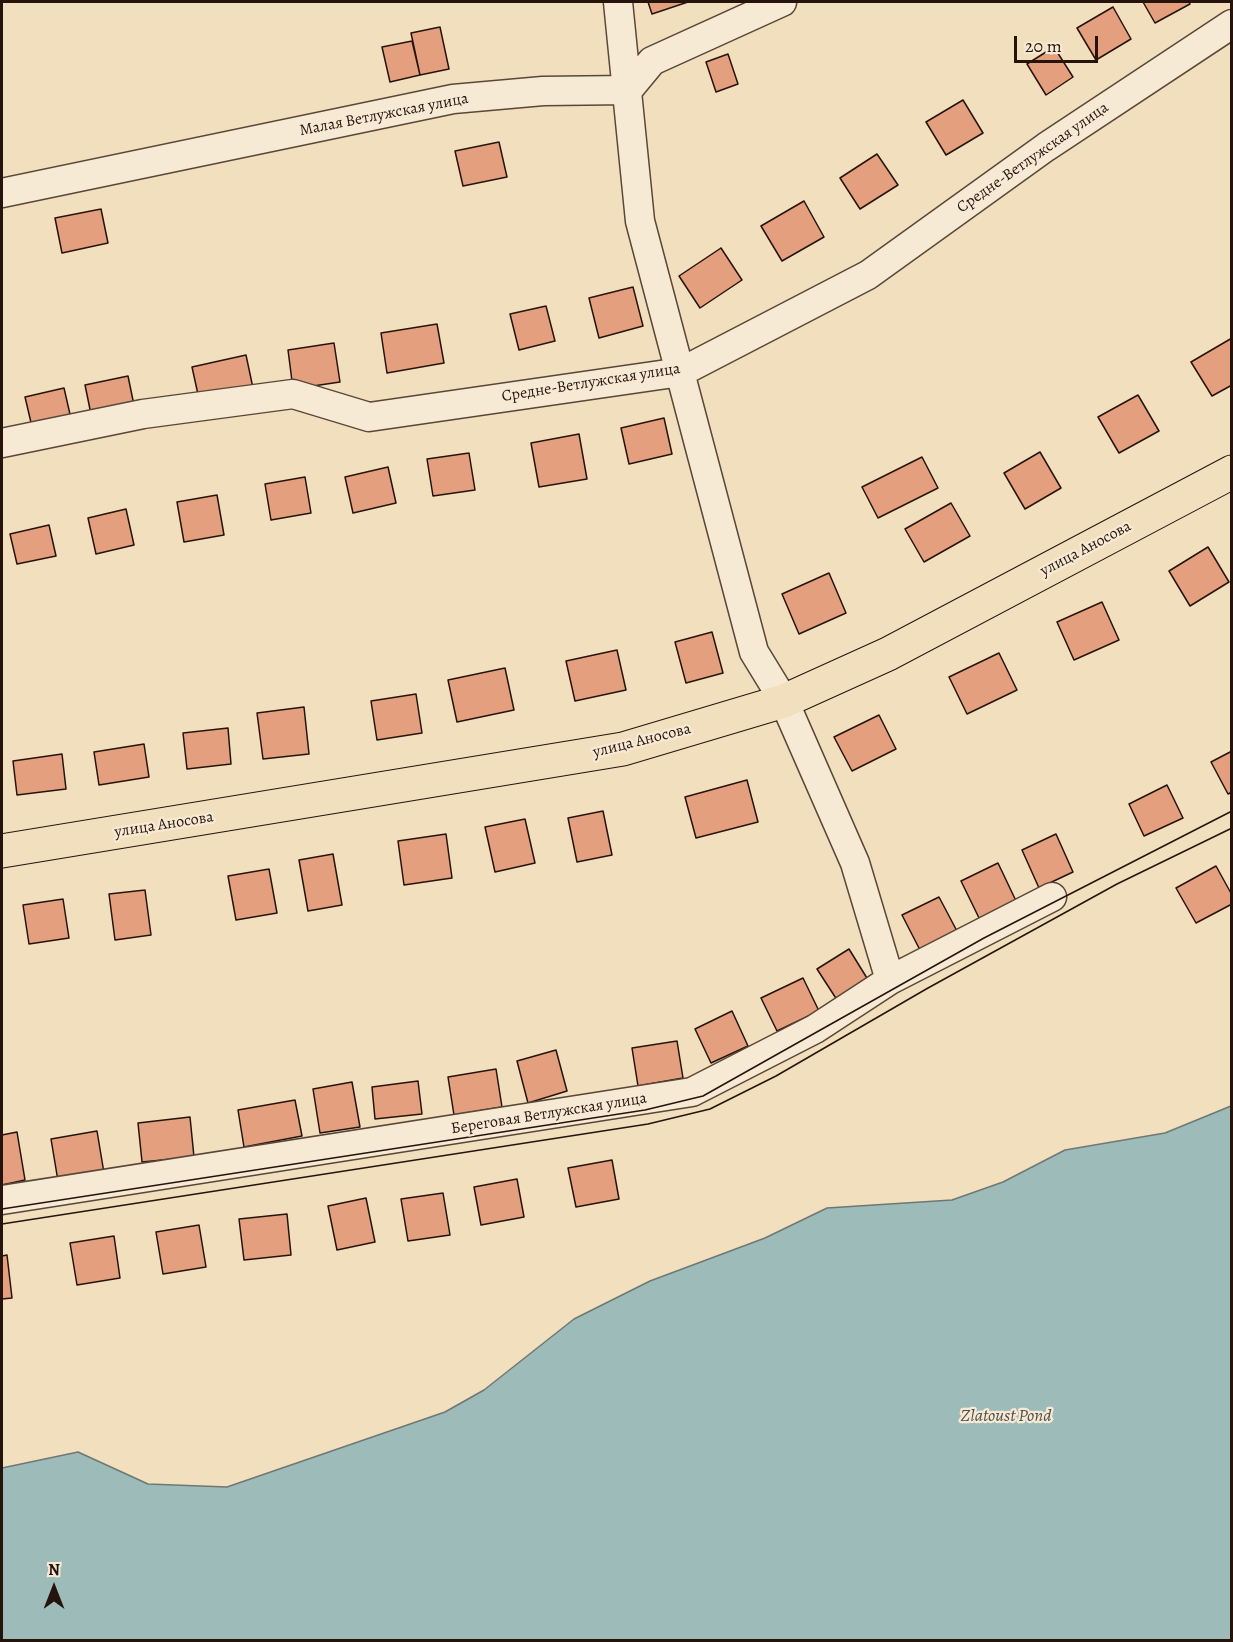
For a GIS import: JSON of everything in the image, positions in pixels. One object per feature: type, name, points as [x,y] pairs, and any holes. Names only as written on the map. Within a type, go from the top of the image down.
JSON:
[{"type":"main road","name":"улица Аносова","points":[[2,852],[623,748],[784,701],[888,654],[1232,472]]},
{"type":"street","points":[[618,2],[640,221],[754,652],[784,701],[855,863],[891,980]]},
{"type":"street","points":[[628,90],[652,61],[782,2]]},
{"type":"street","name":"Средне-Ветлужская улица","points":[[2,443],[143,414],[293,394],[369,417],[681,372],[868,274],[1046,147],[1232,24]]},
{"type":"street","name":"Малая Ветлужская улица","points":[[2,193],[453,99],[543,91],[628,90]]},
{"type":"street","name":"Береговая Ветлужская улица","points":[[2,1200],[692,1092],[815,1029],[891,980],[1052,897]]},
{"type":"water","name":"Zlatoust Pond","points":[[1231,1106],[1231,1640],[2,1640],[2,1468],[78,1452],[148,1484],[227,1487],[445,1412],[484,1390],[574,1319],[650,1281],[765,1238],[827,1208],[952,1200],[1003,1182],[1065,1150],[1165,1133]]},
{"type":"building","points":[[648,2],[688,2],[652,14]]},
{"type":"building","points":[[1143,2],[1189,2],[1190,4],[1155,23]]},
{"type":"building","points":[[1113,7],[1131,39],[1096,60],[1077,28]]},
{"type":"building","points":[[440,27],[449,69],[420,75],[411,33]]},
{"type":"building","points":[[412,41],[420,75],[390,82],[382,47]]},
{"type":"building","points":[[1054,47],[1073,77],[1046,95],[1027,64]]},
{"type":"building","points":[[728,54],[738,84],[716,92],[706,62]]},
{"type":"building","points":[[963,100],[983,133],[946,155],[926,122]]},
{"type":"building","points":[[499,142],[507,177],[463,186],[455,151]]},
{"type":"building","points":[[877,154],[898,185],[860,209],[840,178]]},
{"type":"building","points":[[804,201],[824,237],[782,261],[761,226]]},
{"type":"building","points":[[101,209],[108,243],[62,253],[55,218]]},
{"type":"building","points":[[721,248],[742,280],[700,308],[679,276]]},
{"type":"building","points":[[633,287],[643,326],[599,338],[589,298]]},
{"type":"building","points":[[546,306],[555,341],[519,350],[510,314]]},
{"type":"building","points":[[437,324],[444,363],[387,373],[381,333]]},
{"type":"building","points":[[1232,338],[1232,385],[1212,396],[1191,362]]},
{"type":"building","points":[[334,343],[340,382],[293,389],[288,350]]},
{"type":"building","points":[[246,355],[253,388],[199,399],[192,367]]},
{"type":"building","points":[[128,376],[135,410],[92,419],[85,385]]},
{"type":"building","points":[[64,388],[72,423],[33,431],[25,397]]},
{"type":"building","points":[[1138,395],[1159,431],[1119,453],[1098,417]]},
{"type":"building","points":[[664,418],[672,454],[629,464],[621,428]]},
{"type":"building","points":[[579,434],[587,479],[539,487],[531,443]]},
{"type":"building","points":[[1040,452],[1061,488],[1025,509],[1004,473]]},
{"type":"building","points":[[469,453],[475,490],[433,496],[427,459]]},
{"type":"building","points":[[922,457],[938,488],[878,518],[862,487]]},
{"type":"building","points":[[388,467],[396,503],[353,513],[345,477]]},
{"type":"building","points":[[305,477],[311,513],[271,520],[265,484]]},
{"type":"building","points":[[217,495],[224,535],[184,542],[177,502]]},
{"type":"building","points":[[951,503],[970,536],[924,562],[905,529]]},
{"type":"building","points":[[126,509],[134,545],[96,554],[88,518]]},
{"type":"building","points":[[49,525],[56,556],[17,564],[10,534]]},
{"type":"building","points":[[1208,547],[1229,582],[1190,606],[1169,571]]},
{"type":"building","points":[[829,573],[846,613],[799,634],[782,594]]},
{"type":"building","points":[[1102,602],[1119,640],[1074,660],[1057,622]]},
{"type":"building","points":[[712,632],[723,673],[686,683],[675,642]]},
{"type":"building","points":[[617,650],[626,690],[575,701],[566,661]]},
{"type":"building","points":[[999,653],[1017,690],[967,714],[949,677]]},
{"type":"building","points":[[505,668],[514,710],[457,722],[448,680]]},
{"type":"building","points":[[416,694],[422,733],[377,740],[371,701]]},
{"type":"building","points":[[304,707],[309,754],[263,759],[257,713]]},
{"type":"building","points":[[879,715],[896,749],[852,771],[834,737]]},
{"type":"building","points":[[228,728],[231,764],[187,769],[183,733]]},
{"type":"building","points":[[144,744],[149,777],[99,785],[94,752]]},
{"type":"building","points":[[1232,751],[1232,792],[1228,794],[1211,762]]},
{"type":"building","points":[[62,754],[66,789],[17,795],[13,761]]},
{"type":"building","points":[[747,780],[758,822],[696,838],[685,797]]},
{"type":"building","points":[[1167,785],[1183,818],[1144,836],[1129,804]]},
{"type":"building","points":[[603,811],[612,855],[577,862],[568,818]]},
{"type":"building","points":[[525,819],[535,863],[495,872],[485,827]]},
{"type":"building","points":[[446,834],[452,878],[404,885],[398,841]]},
{"type":"building","points":[[1056,834],[1073,872],[1039,888],[1022,850]]},
{"type":"building","points":[[333,854],[342,905],[308,911],[299,860]]},
{"type":"building","points":[[998,863],[1017,903],[980,920],[961,881]]},
{"type":"building","points":[[1216,866],[1232,895],[1232,904],[1196,923],[1176,888]]},
{"type":"building","points":[[269,869],[277,913],[236,920],[228,876]]},
{"type":"building","points":[[145,890],[151,935],[115,940],[109,894]]},
{"type":"building","points":[[939,897],[958,933],[921,952],[902,915]]},
{"type":"building","points":[[63,899],[69,938],[29,944],[23,905]]},
{"type":"building","points":[[849,949],[870,983],[839,1003],[817,969]]},
{"type":"building","points":[[803,978],[819,1011],[777,1031],[761,998]]},
{"type":"building","points":[[732,1011],[748,1046],[711,1063],[695,1029]]},
{"type":"building","points":[[677,1041],[683,1078],[638,1086],[632,1048]]},
{"type":"building","points":[[556,1050],[567,1091],[528,1103],[517,1061]]},
{"type":"building","points":[[496,1069],[502,1107],[454,1115],[448,1077]]},
{"type":"building","points":[[418,1081],[422,1114],[375,1119],[372,1087]]},
{"type":"building","points":[[352,1082],[360,1127],[320,1133],[313,1089]]},
{"type":"building","points":[[295,1100],[302,1136],[244,1147],[238,1110]]},
{"type":"building","points":[[190,1117],[194,1157],[142,1162],[138,1123]]},
{"type":"building","points":[[97,1131],[104,1173],[58,1181],[51,1139]]},
{"type":"building","points":[[17,1132],[25,1180],[2,1185],[2,1135]]},
{"type":"building","points":[[612,1160],[619,1199],[576,1207],[568,1168]]},
{"type":"building","points":[[517,1179],[524,1217],[481,1225],[474,1187]]},
{"type":"building","points":[[443,1193],[450,1235],[408,1241],[401,1199]]},
{"type":"building","points":[[366,1198],[375,1242],[337,1250],[328,1206]]},
{"type":"building","points":[[287,1214],[291,1255],[244,1260],[239,1219]]},
{"type":"building","points":[[199,1225],[206,1267],[163,1274],[156,1232]]},
{"type":"building","points":[[114,1236],[120,1278],[77,1285],[70,1243]]},
{"type":"building","points":[[7,1255],[12,1298],[2,1299],[2,1256]]},
{"type":"tram line","points":[[2,1209],[645,1110],[703,1096],[984,938],[1232,811]]},
{"type":"tram line","points":[[2,1224],[648,1124],[710,1109],[776,1076],[928,988],[1117,884],[1232,828]]}]
